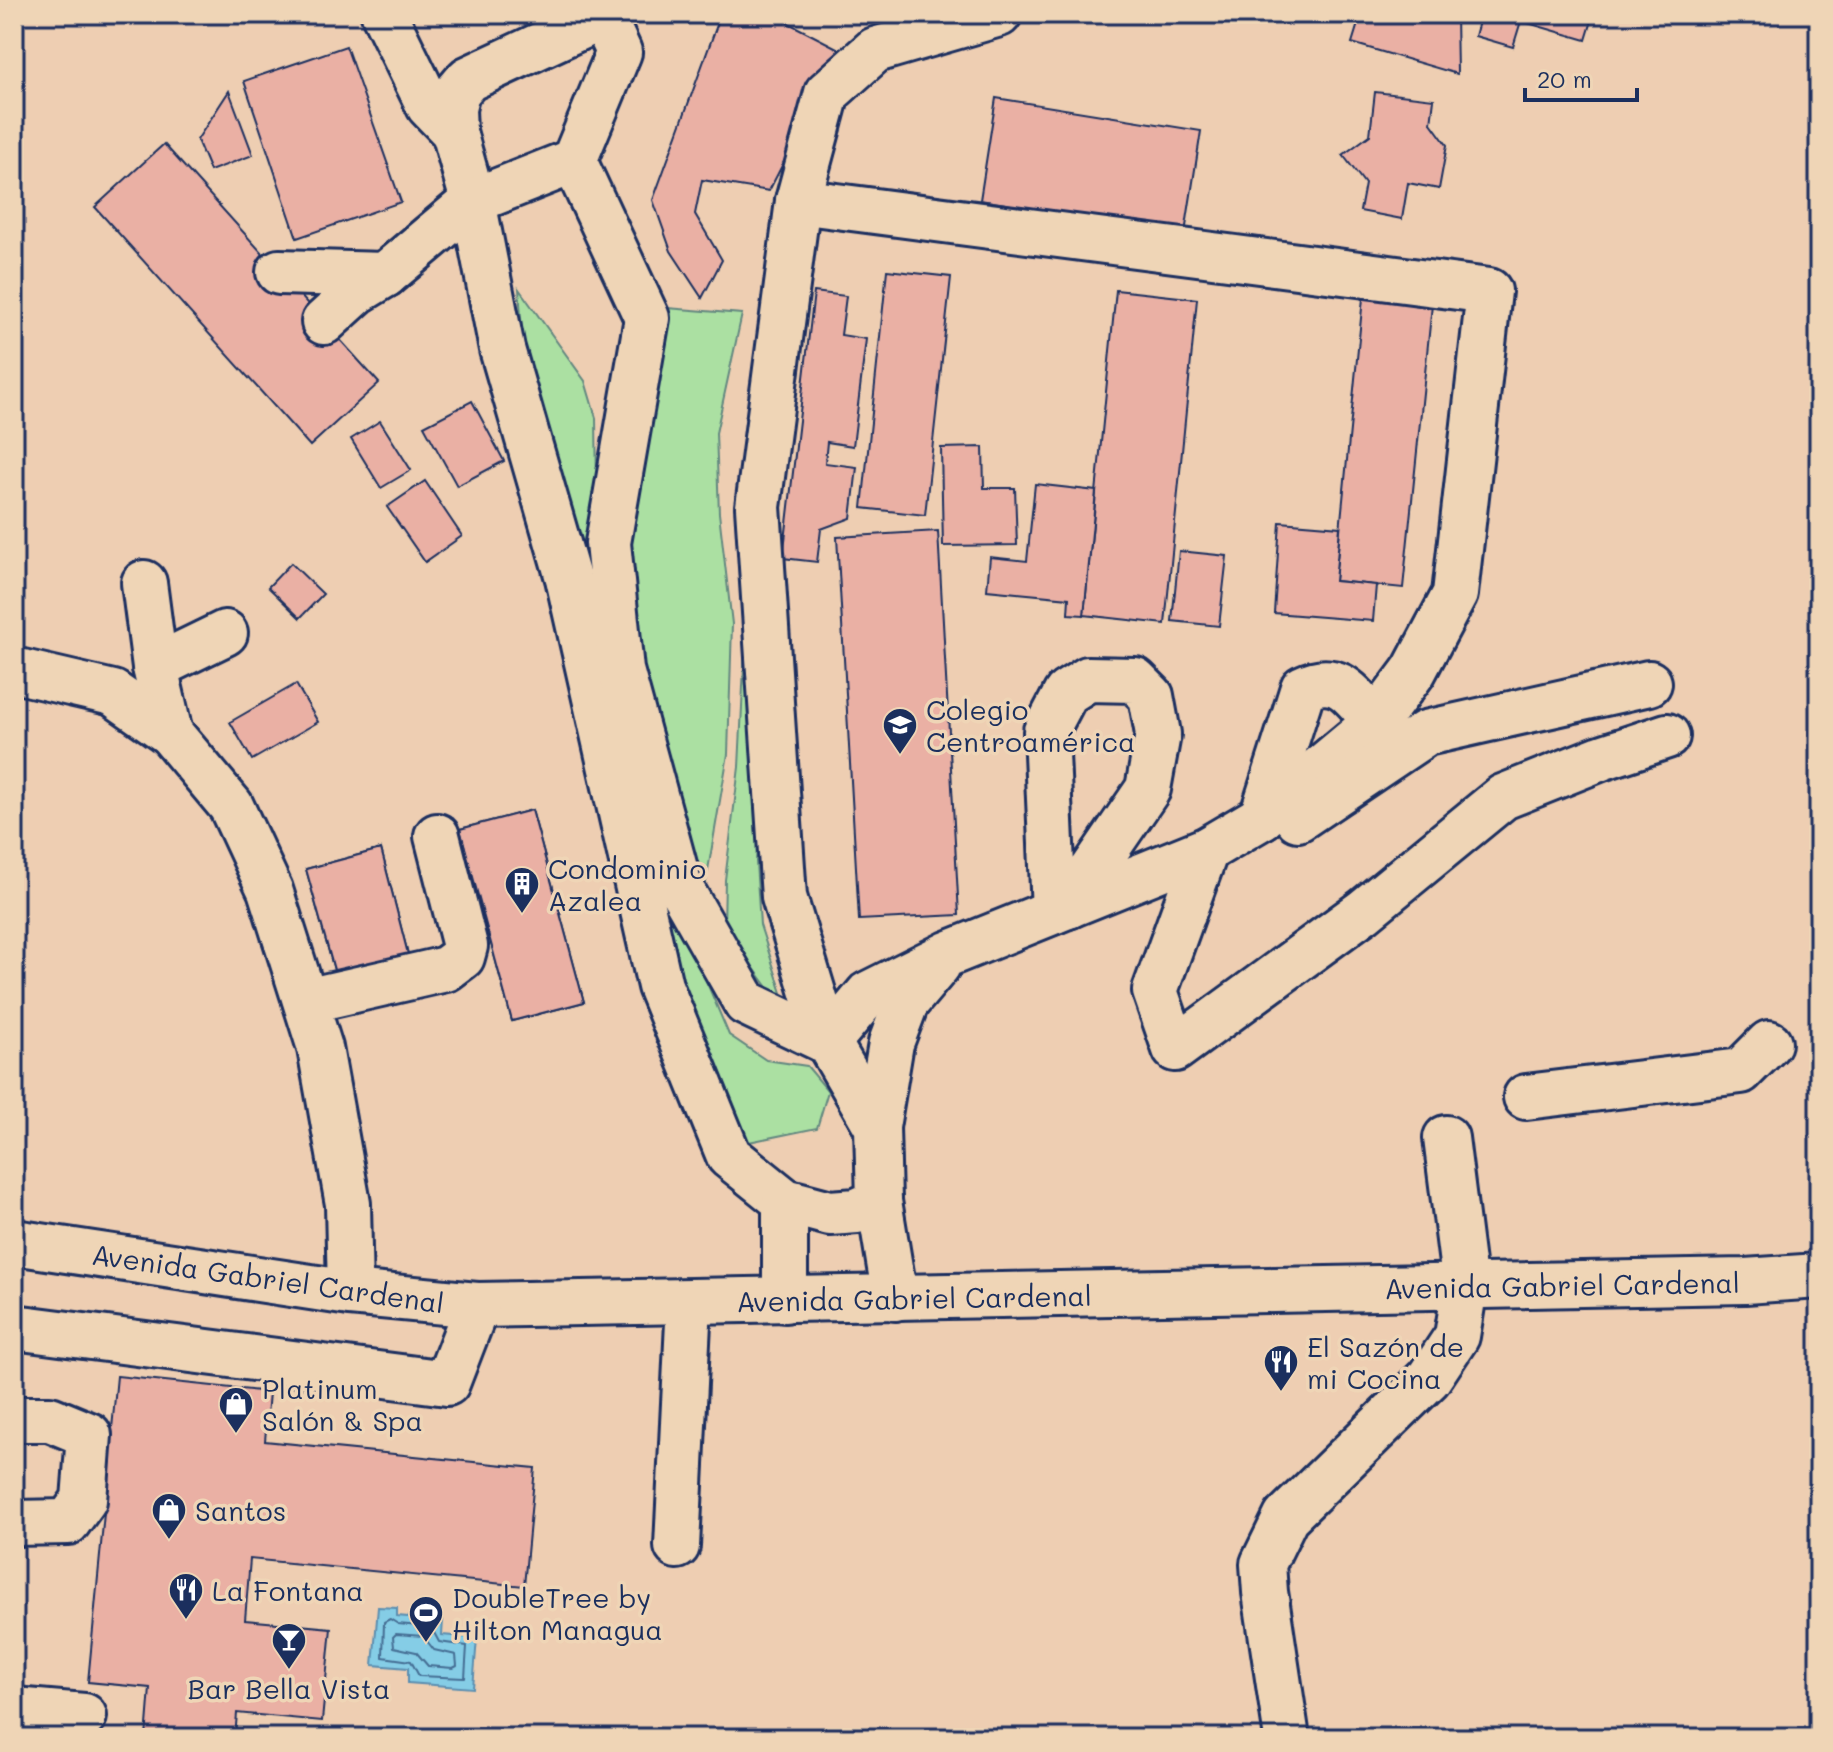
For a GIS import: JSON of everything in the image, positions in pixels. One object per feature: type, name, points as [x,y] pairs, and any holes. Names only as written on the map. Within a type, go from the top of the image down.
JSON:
[{"type":"street","points":[[384,14],[429,106],[454,132]]},
{"type":"street","points":[[877,1127],[828,1042],[784,897],[758,507],[798,201],[827,93],[875,50],[999,14]]},
{"type":"street","points":[[324,322],[357,292],[385,275],[473,201],[574,161],[619,52],[605,15],[468,79],[457,92],[453,109],[454,132],[473,201],[502,349],[568,578],[660,986],[729,1156],[785,1201],[830,1213],[857,1211],[879,1201]]},
{"type":"street","points":[[574,161],[647,318],[608,543],[621,670],[680,887],[746,1003],[828,1042]]},
{"type":"street","points":[[798,201],[1489,291],[1455,594],[1414,671],[1376,722],[1262,817],[1206,850],[948,954],[868,994],[828,1042]]},
{"type":"street","points":[[279,272],[385,275]]},
{"type":"street","points":[[144,583],[155,667],[170,733]]},
{"type":"street","points":[[155,667],[225,633]]},
{"type":"street","points":[[14,670],[113,693],[170,733],[231,806],[270,890],[320,1048],[348,1204],[350,1293]]},
{"type":"street","points":[[1088,679],[1135,680],[1151,696],[1158,734],[1148,789],[1061,908],[1046,731],[1066,693],[1088,679]]},
{"type":"street","points":[[1262,817],[1303,688],[1319,681],[1331,681],[1348,692],[1376,722]]},
{"type":"street","points":[[1262,817],[1283,829],[1426,733],[1649,683]]},
{"type":"street","points":[[1206,850],[1155,991],[1175,1049],[1364,911],[1503,797],[1667,736]]},
{"type":"street","points":[[306,1001],[446,969],[462,957],[465,946],[437,836]]},
{"type":"street","points":[[895,1298],[879,1201],[877,1127],[891,1043],[906,1003],[948,954]]},
{"type":"street","points":[[1526,1097],[1741,1071],[1769,1043]]},
{"type":"street","points":[[1287,1738],[1263,1564],[1286,1517],[1429,1378],[1457,1336],[1465,1287],[1446,1138]]},
{"type":"street","points":[[785,1201],[785,1300]]},
{"type":"street","name":"Avenida Gabriel Cardenal","points":[[14,1242],[350,1293],[477,1305],[1745,1281],[1819,1276]]},
{"type":"street","points":[[677,1546],[689,1302]]},
{"type":"street","points":[[14,1327],[447,1383],[477,1305]]},
{"type":"street","points":[[14,1419],[50,1419],[89,1435],[84,1500],[68,1522],[14,1523]]},
{"type":"street","points":[[14,1710],[84,1716]]},
{"type":"green space","points":[[519,289],[585,381],[596,418],[597,489],[677,912],[729,1035],[766,1060],[807,1066],[828,1091],[817,1128],[739,1144],[675,982],[524,360]]},
{"type":"green space","points":[[667,308],[742,314],[716,433],[719,513],[732,624],[728,754],[703,899],[634,665],[627,522],[639,420]]},
{"type":"green space","points":[[745,646],[760,706],[761,776],[756,862],[760,925],[783,996],[773,994],[724,928],[725,880],[739,767]]},
{"type":"water","name":"DoubleTree by Hilton Managua","points":[[378,1607],[397,1608],[397,1616],[443,1620],[442,1635],[477,1638],[473,1688],[408,1683],[408,1668],[373,1665]]},
{"type":"building","points":[[721,14],[771,14],[841,50],[769,191],[702,180],[695,214],[722,260],[702,298],[671,251],[653,200]]},
{"type":"building","points":[[1361,14],[1456,14],[1457,74],[1352,43]]},
{"type":"building","points":[[1481,14],[1594,14],[1586,40],[1521,21],[1513,47],[1475,36]]},
{"type":"building","points":[[346,46],[401,202],[297,238],[244,81]]},
{"type":"building","points":[[229,91],[253,155],[210,171],[197,140]]},
{"type":"building","points":[[1375,92],[1434,99],[1431,123],[1447,145],[1439,189],[1408,183],[1402,219],[1360,211],[1365,184],[1343,155],[1370,135]]},
{"type":"building","points":[[996,98],[1201,131],[1185,233],[980,200]]},
{"type":"building","points":[[164,144],[379,383],[310,446],[95,207]]},
{"type":"building","points":[[887,270],[951,277],[925,515],[862,508]]},
{"type":"building","points":[[1364,288],[1433,295],[1403,588],[1335,581]]},
{"type":"building","points":[[1116,290],[1197,299],[1165,624],[1084,615]]},
{"type":"building","points":[[814,292],[846,296],[841,335],[866,339],[853,446],[827,442],[825,463],[857,467],[851,518],[821,529],[817,562],[783,558]]},
{"type":"building","points":[[472,401],[504,461],[457,486],[424,426]]},
{"type":"building","points":[[380,421],[411,470],[381,488],[351,439]]},
{"type":"building","points":[[983,447],[984,488],[1015,488],[1017,545],[943,546],[941,448]]},
{"type":"building","points":[[425,481],[462,536],[425,562],[387,507]]},
{"type":"building","points":[[1035,484],[1096,491],[1084,615],[1068,614],[1069,598],[987,590],[990,557],[1027,561]]},
{"type":"building","points":[[1280,522],[1340,527],[1335,581],[1376,585],[1373,621],[1274,613]]},
{"type":"building","points":[[938,531],[959,915],[859,920],[837,537]]},
{"type":"building","points":[[1179,551],[1227,556],[1219,626],[1172,621]]},
{"type":"building","points":[[291,563],[323,594],[300,618],[268,587]]},
{"type":"building","points":[[296,684],[318,722],[252,760],[230,722]]},
{"type":"building","name":"Condominio Azalea","points":[[532,810],[584,1002],[512,1021],[460,829]]},
{"type":"building","name":"Condominio Azalea","points":[[532,810],[584,1002],[512,1021],[460,829]]},
{"type":"building","points":[[381,849],[410,962],[336,977],[306,869]]},
{"type":"building","points":[[381,849],[410,962],[336,977],[306,869]]},
{"type":"building","points":[[117,1376],[269,1392],[265,1441],[535,1468],[524,1586],[250,1559],[245,1620],[331,1628],[322,1721],[237,1713],[235,1738],[146,1738],[150,1688],[88,1682]]},
{"type":"place","name":"Colegio Centroamérica","points":[[900,756]]},
{"type":"place","name":"Condominio Azalea","points":[[522,915]]},
{"type":"place","name":"El Sazón de mi Cocina","points":[[1281,1393]]},
{"type":"place","name":"Platinum Salón & Spa","points":[[236,1435]]},
{"type":"place","name":"Santos","points":[[169,1541]]},
{"type":"place","name":"La Fontana","points":[[186,1621]]},
{"type":"place","name":"DoubleTree by Hilton Managua","points":[[426,1644]]},
{"type":"place","name":"Bar Bella Vista","points":[[289,1671]]}]
